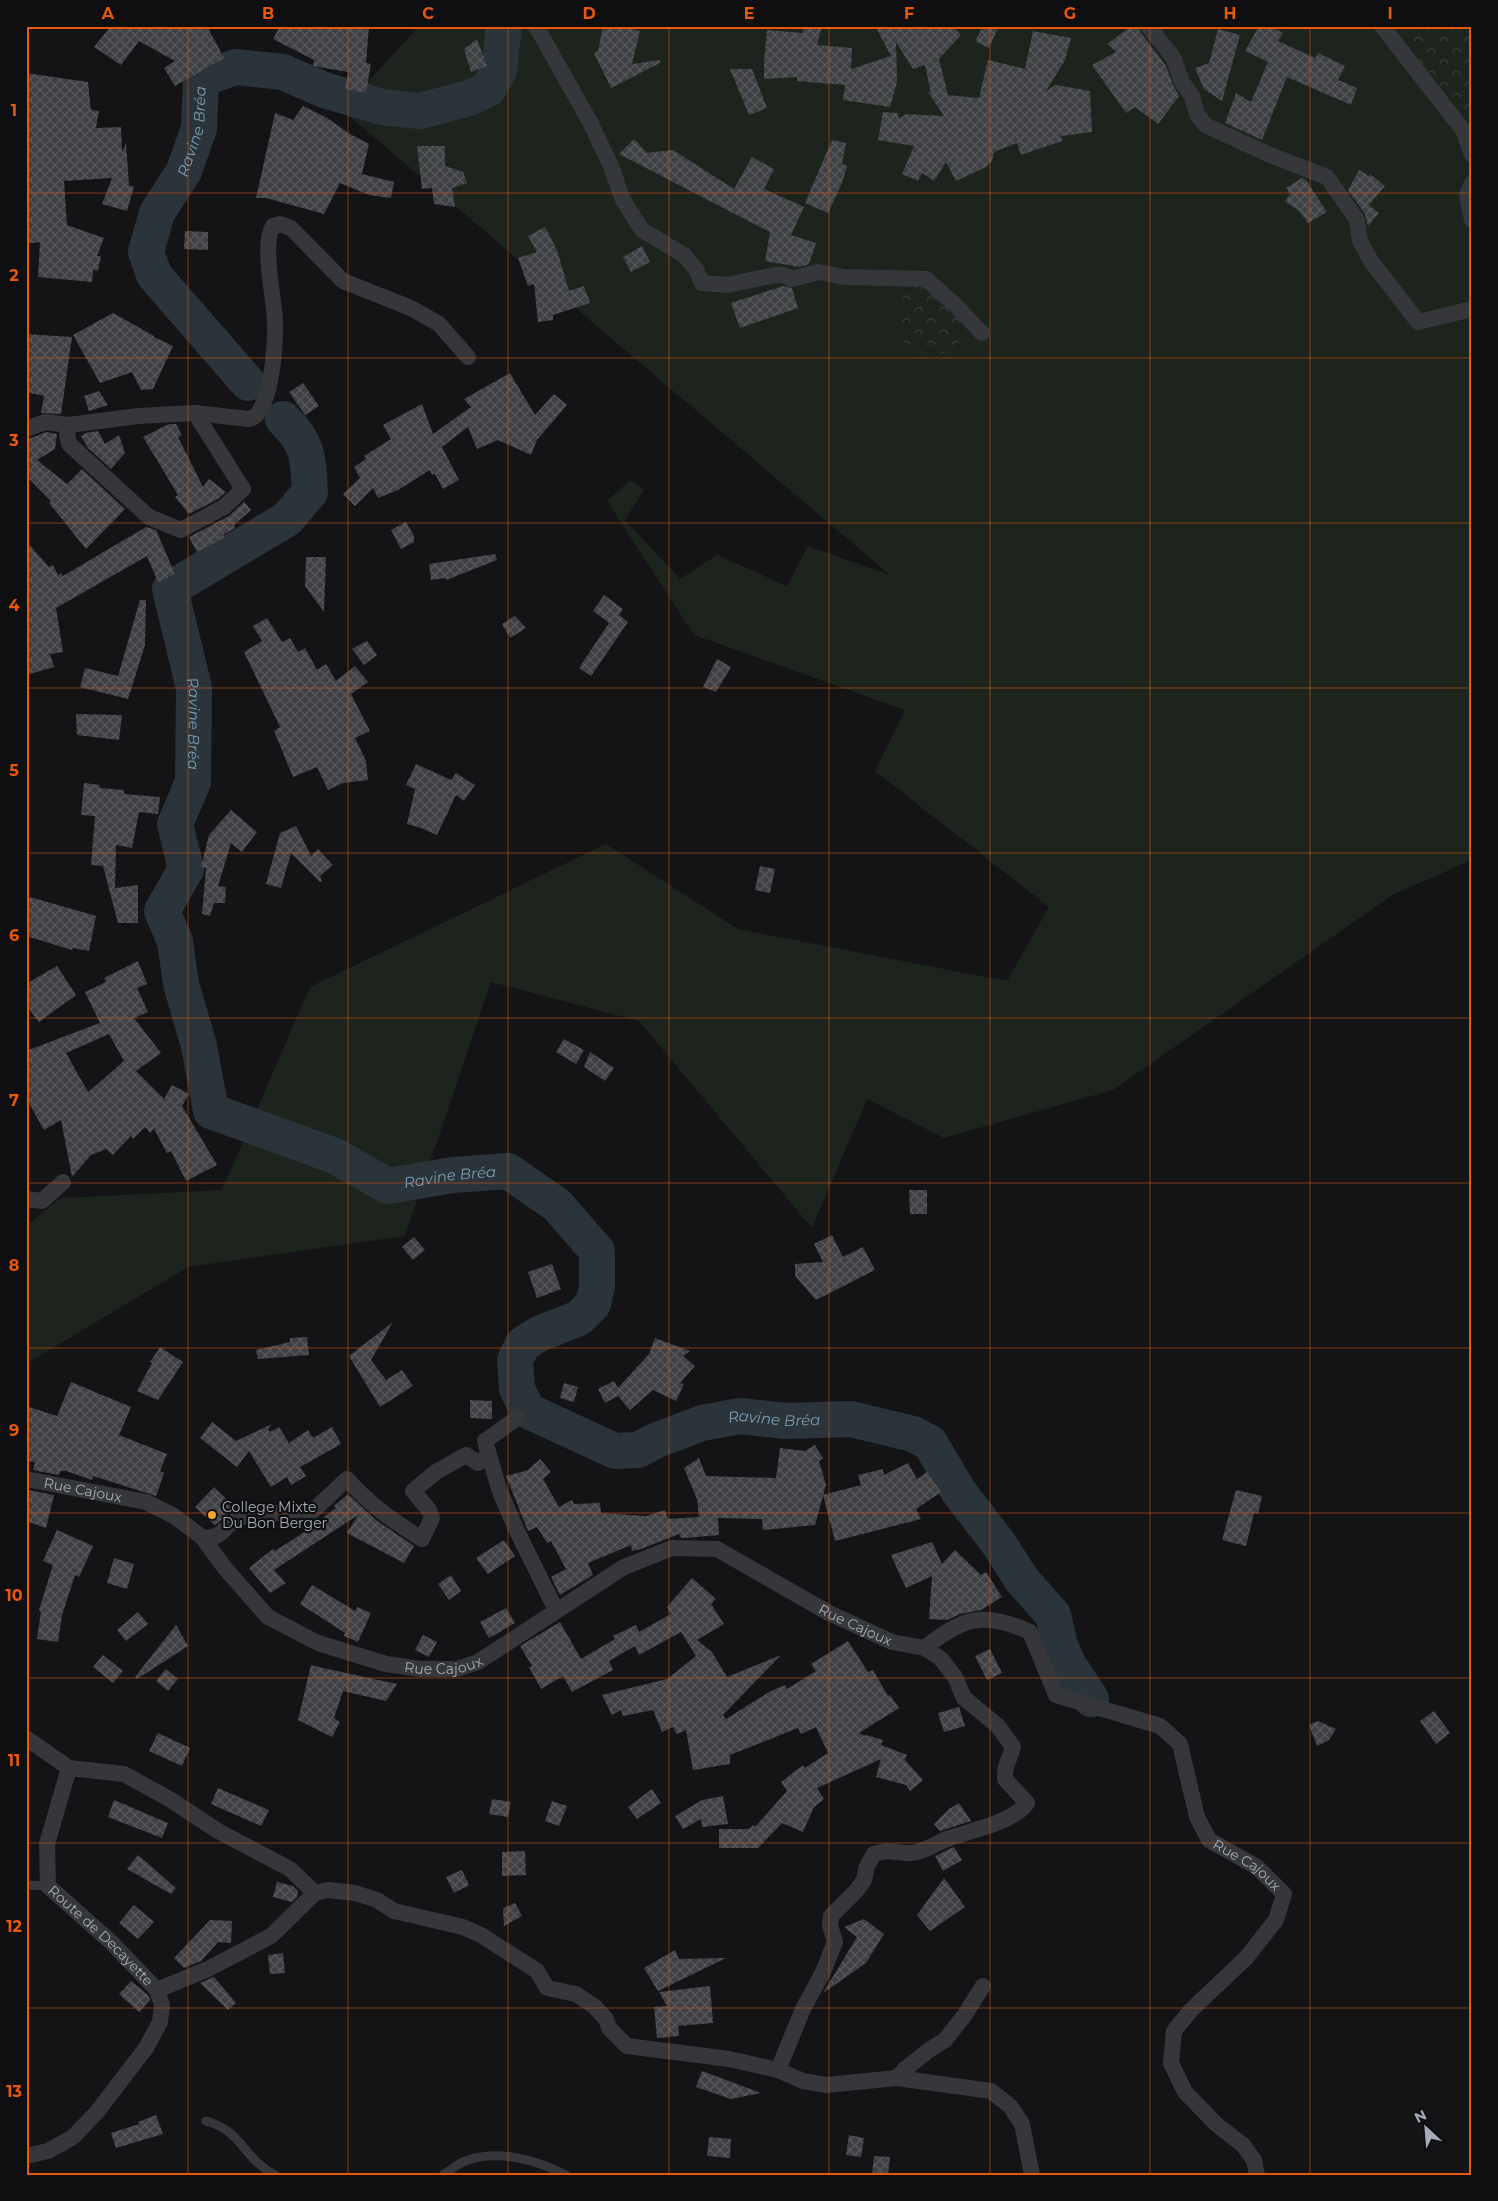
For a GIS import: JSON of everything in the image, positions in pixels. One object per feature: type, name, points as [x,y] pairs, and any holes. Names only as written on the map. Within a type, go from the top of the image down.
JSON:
[{"type":"street","points":[[536,26],[590,122],[611,166],[622,200],[642,230],[684,255],[696,269],[702,283],[726,285],[775,275],[784,275],[792,279],[818,272],[844,277],[926,279],[982,333]]},
{"type":"street","points":[[1148,26],[1173,57],[1182,82],[1192,96],[1197,114],[1205,125],[1270,155],[1327,177],[1357,220],[1360,240],[1371,261],[1418,322],[1472,309]]},
{"type":"street","points":[[1382,26],[1463,130],[1472,155]]},
{"type":"street","points":[[1472,183],[1467,194],[1472,220]]},
{"type":"street","points":[[26,429],[45,422],[69,425],[138,416],[195,413],[249,419],[257,416],[269,388],[275,325],[268,246],[270,231],[273,226],[280,224],[291,228],[343,281],[393,300],[439,324],[468,357]]},
{"type":"street","points":[[69,425],[67,435],[69,444],[149,517],[181,530],[224,507],[243,489],[195,413]]},
{"type":"street","points":[[26,1199],[42,1201],[63,1182]]},
{"type":"street","points":[[517,1418],[484,1441],[500,1492],[556,1610]]},
{"type":"street","points":[[203,1538],[218,1537],[232,1523],[254,1514],[282,1512],[301,1522],[346,1478],[364,1499],[389,1519],[422,1539],[432,1518],[430,1510],[413,1491],[436,1472],[466,1455],[478,1463],[488,1451]]},
{"type":"street","name":"Rue Cajoux","points":[[26,1479],[146,1502],[174,1516],[203,1538],[224,1567],[268,1616],[318,1643],[386,1664],[421,1670],[457,1669],[478,1662],[624,1567],[672,1548],[717,1549],[828,1613],[892,1642],[925,1648],[946,1631],[981,1619],[1008,1622],[1030,1632],[1056,1696],[1160,1726],[1180,1744],[1197,1817],[1209,1840],[1257,1867],[1284,1894],[1276,1920],[1246,1958],[1190,2010],[1174,2031],[1171,2063],[1185,2092],[1216,2124],[1243,2144],[1254,2160],[1257,2175]]},
{"type":"street","points":[[778,2070],[803,2009],[823,1972],[835,1942],[830,1925],[832,1916],[842,1902],[856,1891],[864,1880],[867,1866],[874,1854],[886,1850],[912,1853],[926,1849],[1000,1821],[1022,1810],[1027,1803],[1004,1779],[1004,1767],[1010,1758],[1013,1746],[984,1713],[964,1698],[951,1671],[941,1659],[925,1648]]},
{"type":"street","points":[[26,1738],[70,1768],[124,1774],[171,1800],[218,1831],[290,1869],[315,1893]]},
{"type":"street","name":"Route de Decayette","points":[[26,2156],[48,2151],[73,2137],[97,2112],[146,2048],[160,2022],[162,2005],[157,1990],[111,1942],[48,1886],[47,1844],[70,1768]]},
{"type":"street","points":[[157,1990],[208,1969],[271,1936],[315,1893],[328,1890],[355,1893],[377,1900],[394,1911],[463,1927],[482,1935],[537,1971],[547,1988],[576,1994],[595,2007],[606,2018],[609,2028],[627,2046],[729,2059],[778,2070],[803,2081],[826,2085],[898,2078],[991,2092],[1010,2106],[1022,2124],[1032,2175]]},
{"type":"street","points":[[898,2078],[904,2070],[945,2040],[964,2016],[983,1986]]},
{"type":"lane","points":[[26,1885],[48,1886]]},
{"type":"lane","points":[[206,2121],[229,2130],[263,2169],[275,2175]]},
{"type":"lane","points":[[444,2175],[463,2162],[485,2156],[508,2157],[540,2163],[566,2175]]},
{"type":"green space","points":[[419,26],[1472,26],[1472,860],[1394,894],[1113,1090],[944,1138],[867,1099],[812,1228],[639,1021],[491,982],[405,1236],[188,1267],[31,1361],[26,1356],[26,1226],[60,1198],[222,1190],[310,987],[606,844],[738,929],[1007,981],[1049,907],[875,771],[905,710],[694,635],[607,501],[630,480],[644,490],[625,520],[680,579],[717,555],[787,586],[808,546],[890,575],[342,110]]},
{"type":"green space","points":[[1384,26],[1472,26],[1472,143]]},
{"type":"green space","points":[[918,283],[954,314],[963,328],[963,338],[950,350],[938,356],[923,354],[909,347],[900,337],[898,330],[903,301],[900,287],[904,284]]},
{"type":"building","points":[[111,26],[207,26],[224,58],[175,86],[164,68],[175,61],[139,41],[121,65],[94,47]]},
{"type":"building","points":[[280,26],[369,26],[366,63],[371,64],[366,93],[345,89],[348,72],[313,66],[314,60],[273,39]]},
{"type":"building","points":[[603,26],[620,26],[640,31],[632,64],[660,60],[660,63],[611,88],[594,53],[598,51]]},
{"type":"building","points":[[875,26],[953,26],[961,35],[939,59],[948,95],[979,98],[988,60],[1025,69],[1033,31],[1071,38],[1065,60],[1046,91],[1056,85],[1090,91],[1092,132],[1061,136],[1062,141],[1021,155],[1017,143],[994,152],[992,161],[986,167],[956,181],[946,162],[934,181],[922,173],[918,181],[902,174],[914,146],[878,140],[883,112],[898,113],[899,119],[906,114],[944,116],[928,92],[931,93],[925,65],[913,69],[896,42],[897,82],[890,107],[843,100],[845,85],[797,81],[797,77],[764,79],[767,30],[803,33],[804,27],[821,29],[817,45],[852,48],[851,69],[891,56]]},
{"type":"building","points":[[983,26],[999,26],[989,48],[975,41]]},
{"type":"building","points":[[1132,26],[1136,26],[1166,66],[1179,96],[1158,124],[1135,107],[1126,113],[1092,65],[1116,52],[1107,44]]},
{"type":"building","points":[[1259,26],[1271,26],[1283,33],[1278,41],[1315,58],[1318,53],[1345,66],[1338,80],[1357,88],[1351,105],[1287,77],[1262,140],[1225,123],[1236,93],[1251,102],[1268,62],[1245,51]]},
{"type":"building","points":[[1218,29],[1240,35],[1222,101],[1204,89],[1195,68],[1209,63]]},
{"type":"building","points":[[477,39],[487,66],[471,72],[464,49]]},
{"type":"building","points":[[730,69],[752,69],[767,108],[749,115]]},
{"type":"building","points":[[26,73],[88,82],[91,110],[99,111],[96,128],[121,127],[122,152],[126,143],[129,185],[134,187],[127,211],[102,204],[112,178],[64,181],[67,225],[104,238],[97,256],[101,256],[98,271],[93,270],[92,282],[38,277],[40,242],[26,244]]},
{"type":"building","points":[[303,106],[327,118],[369,144],[362,174],[394,182],[391,198],[369,195],[340,183],[324,214],[266,198],[256,198],[275,113],[293,120]]},
{"type":"building","points":[[634,139],[647,153],[673,150],[734,189],[752,157],[774,169],[764,189],[804,207],[791,235],[816,243],[809,264],[800,267],[765,261],[770,232],[619,154]]},
{"type":"building","points":[[832,140],[846,143],[842,164],[847,166],[842,183],[828,213],[805,203]]},
{"type":"building","points":[[417,146],[445,146],[445,166],[463,172],[467,183],[452,188],[455,207],[434,204],[432,188],[422,189]]},
{"type":"building","points":[[1359,170],[1369,176],[1370,174],[1385,186],[1369,205],[1379,213],[1368,226],[1365,214],[1348,190]]},
{"type":"building","points":[[1302,178],[1306,180],[1327,212],[1308,223],[1300,212],[1285,201],[1290,194],[1286,188]]},
{"type":"building","points":[[545,227],[557,250],[569,291],[584,286],[590,303],[553,315],[553,320],[538,322],[534,284],[528,286],[518,258],[537,252],[528,236]]},
{"type":"building","points":[[185,231],[208,232],[208,250],[184,249]]},
{"type":"building","points":[[642,246],[650,262],[631,272],[623,257]]},
{"type":"building","points":[[783,286],[792,288],[798,308],[740,328],[731,303]]},
{"type":"building","points":[[113,313],[173,346],[153,389],[141,390],[132,372],[100,383],[73,335]]},
{"type":"building","points":[[26,334],[72,337],[61,414],[41,413],[44,396],[26,392]]},
{"type":"building","points":[[510,373],[535,415],[554,394],[567,405],[537,440],[531,455],[498,440],[477,449],[468,427],[442,447],[459,480],[443,489],[435,474],[432,475],[430,470],[398,490],[378,498],[373,488],[355,506],[343,494],[360,478],[354,467],[366,459],[364,456],[391,439],[383,425],[422,404],[433,434],[471,407],[464,399]]},
{"type":"building","points":[[303,383],[319,406],[305,415],[289,392]]},
{"type":"building","points":[[99,391],[108,405],[89,411],[84,396]]},
{"type":"building","points":[[169,424],[176,424],[182,435],[178,437],[203,487],[209,479],[226,492],[218,499],[189,514],[175,497],[178,495],[143,437]]},
{"type":"building","points":[[98,431],[105,444],[119,435],[125,453],[111,469],[88,448],[81,436]]},
{"type":"building","points":[[46,432],[57,434],[55,449],[37,460],[67,484],[82,469],[125,509],[86,549],[49,503],[51,501],[26,476],[26,440]]},
{"type":"building","points":[[244,502],[251,510],[234,525],[235,528],[223,535],[225,537],[197,552],[189,537],[229,516]]},
{"type":"building","points":[[406,522],[414,536],[414,542],[401,549],[391,530]]},
{"type":"building","points":[[146,527],[156,530],[175,574],[158,582],[147,556],[56,608],[63,652],[50,654],[54,667],[26,675],[26,541],[49,567],[53,565],[58,575],[61,573],[63,576]]},
{"type":"building","points":[[495,554],[497,560],[446,580],[445,578],[431,580],[429,564]]},
{"type":"building","points":[[306,557],[326,557],[324,612],[305,586]]},
{"type":"building","points":[[604,595],[623,609],[619,615],[628,622],[591,676],[579,668],[609,623],[593,611]]},
{"type":"building","points":[[140,600],[146,600],[145,645],[128,699],[80,687],[85,668],[118,676]]},
{"type":"building","points":[[515,616],[526,628],[510,638],[502,624]]},
{"type":"building","points":[[267,618],[282,642],[290,638],[298,652],[305,648],[317,670],[326,664],[336,681],[355,666],[368,682],[351,694],[370,731],[355,738],[366,761],[368,780],[343,783],[328,790],[317,767],[293,777],[274,731],[280,727],[244,652],[262,641],[253,626]]},
{"type":"building","points":[[367,641],[377,655],[364,665],[352,649]]},
{"type":"building","points":[[717,659],[731,667],[716,692],[703,687]]},
{"type":"building","points":[[76,714],[122,715],[119,740],[77,735]]},
{"type":"building","points":[[416,764],[451,780],[456,773],[475,785],[464,801],[456,795],[437,835],[407,824],[415,789],[406,785]]},
{"type":"building","points":[[84,783],[100,785],[99,788],[124,790],[124,794],[160,797],[158,814],[139,812],[132,848],[116,845],[115,888],[138,885],[138,923],[118,923],[103,866],[91,865],[95,816],[81,815]]},
{"type":"building","points":[[231,810],[257,832],[242,852],[231,843],[218,886],[226,887],[225,903],[214,903],[210,916],[202,914],[206,868],[201,867],[209,835]]},
{"type":"building","points":[[296,826],[311,856],[318,849],[333,865],[320,876],[322,881],[320,882],[291,853],[281,888],[266,884],[280,833]]},
{"type":"building","points":[[760,866],[775,869],[770,893],[755,890]]},
{"type":"building","points":[[30,897],[96,916],[89,951],[73,948],[72,950],[26,936],[26,907]]},
{"type":"building","points":[[138,961],[147,984],[137,988],[148,1012],[134,1018],[161,1053],[136,1071],[164,1099],[172,1085],[189,1094],[182,1106],[217,1165],[186,1181],[171,1151],[167,1153],[154,1129],[150,1133],[145,1127],[133,1139],[131,1136],[113,1155],[106,1149],[91,1155],[72,1177],[61,1120],[44,1130],[26,1098],[26,1051],[100,1023],[85,992],[106,982],[104,978]],"holes":[[[109,1034],[124,1061],[88,1092],[66,1053]]]},
{"type":"building","points":[[57,966],[76,995],[39,1022],[26,1005],[26,984]]},
{"type":"building","points":[[564,1039],[584,1050],[576,1064],[556,1052]]},
{"type":"building","points":[[590,1052],[614,1068],[605,1081],[584,1067]]},
{"type":"building","points":[[909,1190],[927,1190],[927,1214],[910,1214]]},
{"type":"building","points":[[832,1235],[843,1257],[863,1247],[875,1270],[816,1300],[795,1276],[795,1264],[823,1262],[814,1244]]},
{"type":"building","points":[[414,1237],[425,1250],[413,1260],[402,1247]]},
{"type":"building","points":[[552,1264],[561,1289],[537,1298],[528,1272]]},
{"type":"building","points":[[393,1322],[371,1360],[386,1380],[402,1370],[413,1386],[380,1407],[349,1356]]},
{"type":"building","points":[[307,1337],[309,1355],[258,1359],[256,1350],[290,1342],[290,1338]]},
{"type":"building","points":[[655,1338],[690,1351],[683,1356],[695,1366],[680,1383],[684,1384],[676,1401],[653,1390],[630,1410],[618,1396],[605,1403],[598,1389],[614,1381],[618,1388],[649,1354]]},
{"type":"building","points":[[160,1347],[183,1362],[158,1400],[137,1391],[152,1363],[150,1362]]},
{"type":"building","points":[[71,1382],[131,1407],[119,1435],[167,1454],[160,1471],[164,1473],[156,1496],[93,1476],[92,1480],[66,1471],[60,1471],[59,1475],[33,1470],[35,1462],[26,1461],[26,1406],[57,1416]]},
{"type":"building","points":[[564,1383],[578,1387],[574,1402],[560,1398]]},
{"type":"building","points":[[470,1400],[492,1401],[492,1419],[470,1418]]},
{"type":"building","points":[[212,1422],[236,1441],[272,1424],[268,1429],[270,1432],[279,1427],[289,1443],[308,1430],[313,1438],[332,1427],[341,1444],[300,1467],[306,1476],[291,1485],[287,1477],[271,1487],[249,1451],[237,1467],[200,1438]]},
{"type":"building","points":[[815,1445],[823,1458],[819,1461],[826,1485],[815,1525],[763,1530],[762,1519],[718,1518],[719,1535],[681,1538],[679,1534],[641,1549],[632,1551],[631,1545],[588,1563],[593,1575],[560,1595],[551,1577],[566,1569],[551,1541],[547,1543],[537,1527],[528,1531],[506,1476],[528,1470],[540,1459],[551,1472],[543,1479],[559,1507],[572,1500],[574,1504],[600,1503],[601,1513],[646,1516],[665,1510],[668,1519],[699,1517],[697,1499],[684,1468],[699,1458],[706,1476],[776,1478],[780,1448],[805,1451]]},
{"type":"building","points":[[908,1463],[917,1479],[927,1472],[941,1492],[916,1509],[921,1519],[835,1541],[823,1495],[861,1485],[858,1475],[883,1469],[884,1475]]},
{"type":"building","points":[[214,1487],[236,1508],[215,1525],[195,1507]]},
{"type":"building","points":[[28,1490],[54,1495],[46,1528],[26,1521]]},
{"type":"building","points":[[1236,1490],[1262,1496],[1258,1514],[1254,1513],[1246,1546],[1222,1540]]},
{"type":"building","points":[[348,1494],[376,1520],[414,1546],[404,1563],[347,1533],[358,1515],[274,1570],[286,1583],[270,1593],[249,1568],[273,1549],[275,1551],[300,1535],[336,1508],[334,1506]]},
{"type":"building","points":[[57,1530],[93,1546],[79,1577],[75,1575],[62,1615],[58,1642],[37,1639],[41,1611],[39,1610],[53,1565],[43,1561]]},
{"type":"building","points":[[504,1540],[515,1556],[488,1574],[476,1558]]},
{"type":"building","points":[[932,1542],[942,1564],[955,1550],[981,1575],[986,1572],[1002,1597],[981,1610],[960,1614],[947,1620],[929,1619],[932,1576],[906,1588],[891,1555]]},
{"type":"building","points":[[114,1558],[134,1564],[127,1589],[107,1583]]},
{"type":"building","points":[[451,1575],[461,1591],[449,1600],[438,1584]]},
{"type":"building","points":[[692,1578],[716,1599],[711,1604],[724,1624],[697,1640],[712,1652],[727,1677],[781,1655],[723,1715],[726,1719],[769,1692],[785,1685],[787,1689],[816,1671],[811,1664],[848,1641],[868,1672],[873,1670],[888,1696],[890,1695],[899,1708],[859,1733],[864,1735],[862,1736],[866,1735],[883,1740],[881,1745],[907,1755],[905,1760],[923,1780],[910,1791],[906,1785],[876,1777],[881,1759],[817,1788],[824,1799],[814,1807],[803,1832],[782,1823],[758,1848],[719,1848],[719,1829],[749,1829],[753,1825],[755,1827],[787,1791],[781,1782],[803,1765],[805,1768],[828,1753],[816,1727],[801,1734],[798,1728],[730,1755],[730,1764],[693,1770],[686,1730],[677,1734],[673,1727],[662,1732],[653,1710],[623,1716],[621,1710],[612,1715],[602,1695],[667,1679],[696,1656],[681,1632],[639,1655],[635,1646],[609,1661],[613,1670],[572,1692],[563,1676],[541,1689],[529,1667],[532,1666],[520,1646],[560,1622],[581,1659],[615,1639],[613,1636],[636,1625],[639,1632],[671,1614],[667,1607]]},
{"type":"building","points":[[312,1585],[355,1611],[357,1607],[371,1613],[358,1642],[344,1636],[345,1633],[300,1604]]},
{"type":"building","points":[[506,1608],[515,1623],[489,1638],[480,1622]]},
{"type":"building","points":[[138,1612],[148,1624],[126,1641],[117,1630]]},
{"type":"building","points":[[176,1625],[188,1646],[137,1679],[135,1677]]},
{"type":"building","points":[[423,1635],[437,1642],[429,1657],[415,1650]]},
{"type":"building","points":[[990,1649],[1002,1673],[987,1680],[975,1656]]},
{"type":"building","points":[[103,1655],[123,1671],[113,1683],[93,1667]]},
{"type":"building","points":[[311,1665],[397,1684],[386,1701],[343,1691],[334,1718],[340,1722],[332,1737],[298,1720]]},
{"type":"building","points":[[166,1669],[178,1679],[168,1691],[156,1681]]},
{"type":"building","points":[[959,1707],[965,1726],[944,1732],[938,1713]]},
{"type":"building","points":[[1434,1711],[1450,1733],[1436,1744],[1420,1721]]},
{"type":"building","points":[[1318,1721],[1336,1729],[1329,1740],[1317,1746],[1309,1725]]},
{"type":"building","points":[[158,1733],[190,1748],[182,1766],[149,1751]]},
{"type":"building","points":[[218,1788],[269,1810],[261,1826],[211,1804]]},
{"type":"building","points":[[652,1789],[661,1803],[637,1819],[628,1807]]},
{"type":"building","points":[[723,1796],[728,1824],[702,1827],[701,1819],[683,1829],[675,1816],[702,1800]]},
{"type":"building","points":[[492,1799],[511,1802],[508,1817],[489,1814]]},
{"type":"building","points":[[114,1800],[168,1823],[162,1838],[108,1817]]},
{"type":"building","points":[[552,1801],[567,1806],[559,1826],[545,1821]]},
{"type":"building","points":[[959,1803],[971,1821],[940,1831],[934,1824],[949,1809]]},
{"type":"building","points":[[954,1847],[962,1860],[943,1871],[935,1856]]},
{"type":"building","points":[[525,1851],[526,1875],[502,1876],[502,1852]]},
{"type":"building","points":[[138,1855],[176,1888],[171,1894],[127,1869]]},
{"type":"building","points":[[462,1870],[469,1885],[454,1893],[446,1877]]},
{"type":"building","points":[[944,1878],[965,1907],[930,1931],[917,1915]]},
{"type":"building","points":[[277,1882],[293,1886],[298,1891],[297,1897],[292,1902],[273,1897]]},
{"type":"building","points":[[515,1903],[522,1916],[504,1926],[503,1908]]},
{"type":"building","points":[[134,1905],[154,1922],[138,1939],[119,1923]]},
{"type":"building","points":[[864,1919],[884,1934],[866,1963],[823,1993],[857,1937],[844,1927]]},
{"type":"building","points":[[210,1920],[232,1921],[231,1943],[218,1942],[201,1961],[184,1968],[174,1958]]},
{"type":"building","points":[[675,1950],[679,1959],[726,1958],[658,1991],[644,1968]]},
{"type":"building","points":[[283,1953],[285,1973],[270,1974],[268,1955]]},
{"type":"building","points":[[214,1977],[236,2003],[228,2010],[200,1983]]},
{"type":"building","points":[[131,1981],[149,1996],[150,2000],[139,2012],[119,1994]]},
{"type":"building","points":[[710,1986],[713,2023],[678,2026],[679,2036],[657,2038],[654,2007],[667,2006],[659,1992]]},
{"type":"building","points":[[702,2071],[761,2093],[731,2099],[696,2087]]},
{"type":"building","points":[[156,2115],[163,2134],[116,2148],[111,2133],[139,2124],[138,2122]]},
{"type":"building","points":[[849,2135],[864,2138],[861,2157],[846,2155]]},
{"type":"building","points":[[709,2137],[731,2139],[730,2158],[707,2156]]},
{"type":"building","points":[[874,2156],[890,2157],[888,2175],[872,2175]]},
{"type":"waterway","name":"Ravine Bréa","points":[[248,383],[154,275],[146,252],[157,213],[184,171],[199,128],[201,79],[236,67],[283,72],[324,90],[382,107],[420,111],[469,98],[488,89],[499,71],[504,26]]},
{"type":"waterway","name":"Ravine Bréa","points":[[283,419],[298,436],[306,452],[310,492],[287,519],[170,589],[194,688],[193,782],[175,824],[186,869],[162,911],[175,941],[181,984],[199,1046],[211,1111],[335,1156],[388,1186],[453,1175],[508,1171],[557,1205],[597,1251],[597,1287],[593,1304],[579,1318],[539,1334],[523,1344],[515,1360],[517,1389],[528,1411],[615,1451],[638,1450],[657,1440],[702,1423],[740,1416],[786,1421],[851,1419],[913,1434],[930,1443],[959,1492],[999,1544],[1022,1580],[1053,1615],[1060,1645],[1068,1664],[1091,1699]]},
{"type":"place","name":"College Mixte Du Bon Berger","points":[[212,1515]]}]
